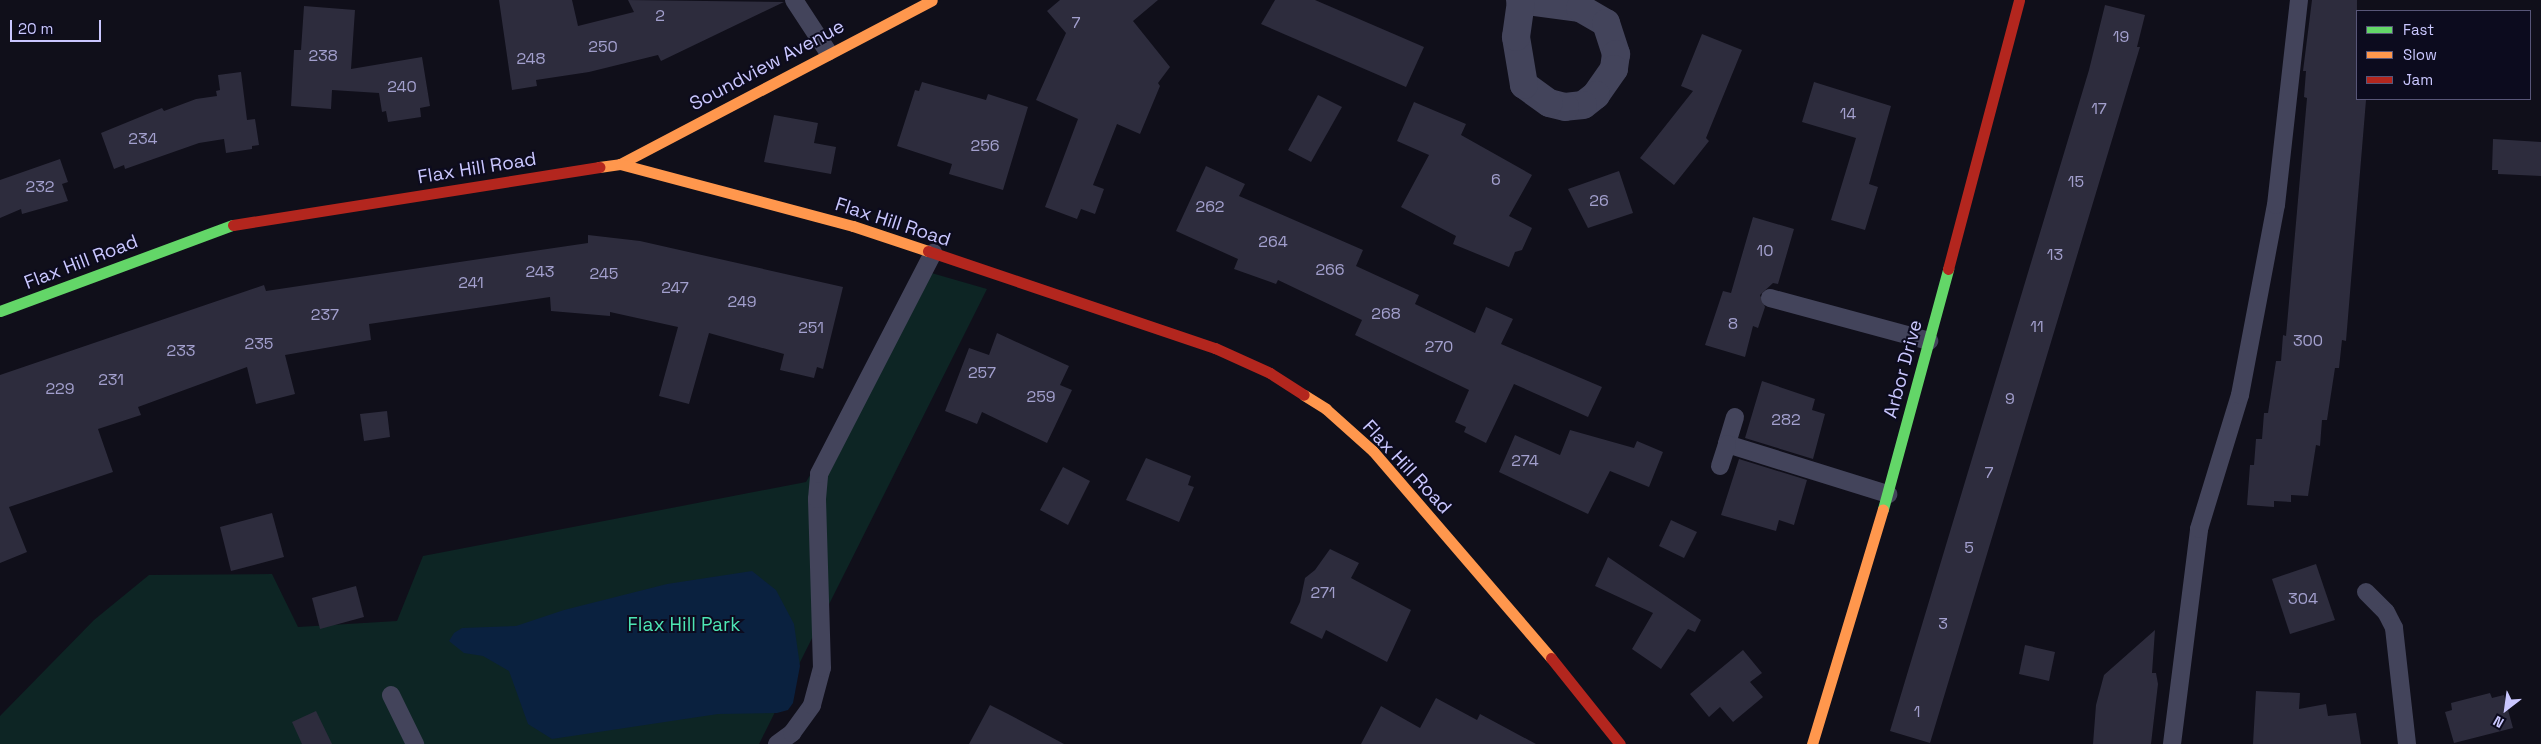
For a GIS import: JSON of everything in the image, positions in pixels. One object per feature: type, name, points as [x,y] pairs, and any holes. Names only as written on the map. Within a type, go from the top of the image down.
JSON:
[{"type":"main road","name":"Soundview Avenue","points":[[620,164],[828,52],[932,0]]},
{"type":"main road","name":"Arbor Drive","points":[[1812,744],[1888,494],[2019,0]]},
{"type":"main road","name":"Flax Hill Road","points":[[0,311],[227,226],[620,164],[853,226],[1215,348],[1270,373],[1326,409],[1373,451],[1556,664],[1620,744]]},
{"type":"lane","points":[[794,0],[828,52]]},
{"type":"lane","points":[[2172,744],[2199,529],[2240,395],[2276,205],[2299,0]]},
{"type":"lane","points":[[777,744],[792,733],[812,705],[822,668],[819,474],[933,253]]},
{"type":"lane","points":[[1770,298],[1929,342]]},
{"type":"lane","points":[[1720,466],[1735,417]]},
{"type":"lane","points":[[1727,444],[1888,494]]},
{"type":"lane","points":[[2366,592],[2386,612],[2394,628],[2407,744]]},
{"type":"lane","points":[[392,695],[415,744]]},
{"type":"green space","name":"Flax Hill Park","points":[[928,272],[987,289],[759,744],[0,744],[0,716],[94,620],[149,575],[272,574],[298,627],[397,621],[423,556],[806,482]]},
{"type":"water","points":[[752,571],[776,590],[794,624],[800,666],[793,703],[788,710],[777,713],[718,714],[552,739],[528,724],[509,671],[483,656],[464,653],[449,641],[454,633],[462,628],[516,626],[564,610],[667,584]]},
{"type":"building","points":[[499,0],[572,0],[578,26],[634,12],[628,0],[784,2],[661,61],[658,55],[589,72],[536,80],[537,86],[512,90]]},
{"type":"building","points":[[1060,0],[1158,0],[1133,21],[1170,67],[1158,83],[1160,86],[1140,134],[1117,124],[1093,185],[1104,189],[1095,214],[1081,209],[1077,219],[1045,207],[1078,119],[1036,100],[1066,33],[1047,11]]},
{"type":"building","points":[[1275,0],[1315,0],[1424,47],[1406,87],[1261,24]]},
{"type":"building","points":[[2312,0],[2357,0],[2356,100],[2366,100],[2346,341],[2342,340],[2339,368],[2335,368],[2327,420],[2322,420],[2320,446],[2316,445],[2308,496],[2291,495],[2291,502],[2274,501],[2274,507],[2247,505],[2250,465],[2254,465],[2256,439],[2262,439],[2264,413],[2268,413],[2276,361],[2281,361],[2283,335],[2286,336],[2307,98],[2304,97],[2306,71],[2303,71]]},
{"type":"building","points":[[2105,5],[2145,15],[2137,47],[2140,47],[1930,743],[1890,731],[2089,70]]},
{"type":"building","points":[[304,6],[355,10],[351,69],[422,57],[430,106],[420,108],[421,117],[388,122],[386,111],[382,112],[379,93],[332,90],[331,109],[291,106],[294,50],[301,50]]},
{"type":"building","points":[[1702,34],[1742,50],[1706,138],[1709,141],[1674,185],[1640,158],[1693,91],[1681,86]]},
{"type":"building","points":[[241,72],[247,120],[255,119],[259,145],[252,146],[252,149],[226,153],[224,139],[199,143],[125,169],[124,165],[114,169],[101,133],[162,108],[164,111],[196,99],[217,96],[216,91],[220,90],[218,75]]},
{"type":"building","points":[[922,82],[986,100],[988,94],[1028,107],[1003,190],[949,174],[952,164],[897,146],[915,90],[919,91]]},
{"type":"building","points":[[1814,82],[1891,106],[1869,184],[1878,187],[1865,230],[1831,220],[1856,138],[1802,122]]},
{"type":"building","points":[[1318,95],[1342,107],[1311,162],[1288,150]]},
{"type":"building","points":[[1414,102],[1466,124],[1461,135],[1532,175],[1509,216],[1532,228],[1522,250],[1515,252],[1509,267],[1453,244],[1456,236],[1401,207],[1429,155],[1397,141]]},
{"type":"building","points":[[774,115],[818,123],[814,143],[836,147],[831,174],[764,162]]},
{"type":"building","points":[[2493,139],[2541,142],[2541,176],[2498,174],[2498,170],[2492,170]]},
{"type":"building","points":[[60,159],[68,182],[62,184],[68,201],[22,214],[21,209],[0,218],[0,180]]},
{"type":"building","points":[[1206,166],[1245,184],[1239,196],[1363,250],[1356,266],[1419,295],[1415,304],[1475,333],[1486,307],[1513,319],[1501,344],[1602,387],[1588,417],[1514,384],[1486,443],[1464,432],[1466,427],[1455,422],[1469,390],[1355,335],[1362,320],[1278,280],[1276,284],[1234,269],[1238,259],[1176,231]]},
{"type":"building","points":[[1619,171],[1633,213],[1588,228],[1568,189]]},
{"type":"building","points":[[1753,217],[1794,229],[1778,284],[1773,283],[1760,295],[1765,307],[1758,328],[1753,326],[1745,357],[1705,345],[1723,291],[1731,293]]},
{"type":"building","points":[[588,235],[640,241],[843,287],[823,369],[817,367],[814,378],[780,370],[784,354],[709,333],[689,404],[659,396],[678,327],[610,312],[610,316],[551,311],[550,297],[369,324],[371,340],[285,355],[295,394],[256,404],[247,367],[138,407],[141,415],[98,429],[113,472],[9,507],[27,552],[0,563],[0,375],[264,285],[266,291],[588,243]]},
{"type":"building","points":[[997,333],[1069,366],[1060,385],[1072,390],[1047,443],[982,412],[977,424],[945,411],[969,348],[989,355]]},
{"type":"building","points":[[1762,381],[1815,399],[1812,410],[1825,414],[1813,459],[1745,438]]},
{"type":"building","points":[[387,411],[390,437],[364,441],[360,414]]},
{"type":"building","points":[[1570,430],[1634,448],[1637,441],[1663,452],[1649,487],[1610,471],[1588,514],[1499,472],[1515,435],[1560,455]]},
{"type":"building","points":[[1146,458],[1191,476],[1188,485],[1194,487],[1179,522],[1126,500]]},
{"type":"building","points":[[1739,459],[1807,480],[1794,525],[1779,520],[1776,531],[1721,515]]},
{"type":"building","points":[[1063,467],[1090,481],[1068,525],[1040,510]]},
{"type":"building","points":[[272,513],[284,557],[231,571],[220,527]]},
{"type":"building","points":[[1671,520],[1697,532],[1684,558],[1659,546]]},
{"type":"building","points":[[1330,549],[1359,563],[1351,578],[1411,610],[1387,662],[1326,630],[1322,639],[1290,623],[1300,602],[1305,578],[1315,570]]},
{"type":"building","points":[[1608,557],[1701,620],[1695,632],[1688,629],[1661,669],[1632,649],[1653,613],[1595,586]]},
{"type":"building","points":[[2316,564],[2335,620],[2290,634],[2272,579]]},
{"type":"building","points":[[356,586],[364,617],[320,629],[312,598]]},
{"type":"building","points":[[2155,630],[2152,673],[2156,673],[2158,684],[2151,744],[2093,744],[2096,705],[2104,675]]},
{"type":"building","points":[[2025,645],[2055,652],[2049,681],[2019,674]]},
{"type":"building","points":[[1743,650],[1762,673],[1750,682],[1763,697],[1733,722],[1720,707],[1709,717],[1690,694]]},
{"type":"building","points":[[2256,691],[2300,693],[2299,709],[2326,704],[2328,716],[2356,713],[2361,744],[2253,744]]},
{"type":"building","points":[[2490,693],[2492,698],[2504,695],[2513,728],[2454,743],[2445,712],[2452,710],[2451,703]]},
{"type":"building","points":[[1436,698],[1477,720],[1480,714],[1536,744],[1361,744],[1381,706],[1420,728]]},
{"type":"building","points":[[990,705],[1008,714],[1064,744],[969,744]]},
{"type":"building","points":[[316,711],[332,744],[302,744],[292,722]]},
{"type":"traffic: fast","points":[[0,311],[233,225]]},
{"type":"traffic: fast","points":[[1883,509],[1948,269]]},
{"type":"traffic: slow","points":[[620,164],[932,0]]},
{"type":"traffic: slow","points":[[599,167],[620,164],[853,226],[928,251]]},
{"type":"traffic: slow","points":[[1304,395],[1326,409],[1373,451],[1551,658]]},
{"type":"traffic: slow","points":[[1812,744],[1883,509]]},
{"type":"traffic: jam","points":[[1948,269],[2019,0]]},
{"type":"traffic: jam","points":[[233,225],[599,167]]},
{"type":"traffic: jam","points":[[928,251],[1215,348],[1270,373],[1304,395]]},
{"type":"traffic: jam","points":[[1551,658],[1620,744]]}]
